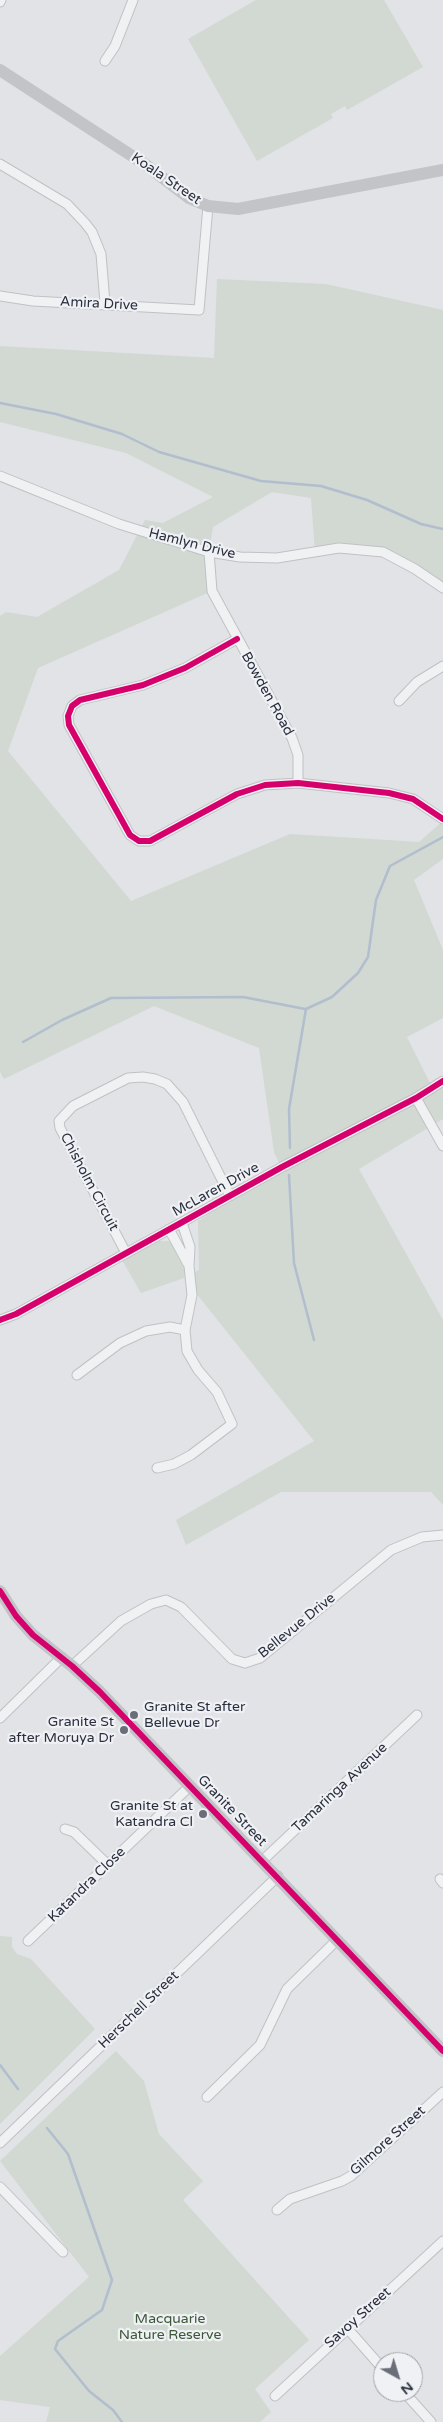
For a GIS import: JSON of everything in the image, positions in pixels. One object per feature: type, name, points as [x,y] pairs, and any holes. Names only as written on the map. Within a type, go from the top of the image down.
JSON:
[{"type":"street","points":[[105,60],[115,46],[132,0]]},
{"type":"street","name":"Koala Street","points":[[0,70],[146,165],[189,198],[208,206],[229,209],[246,208],[443,170]]},
{"type":"street","points":[[0,164],[67,204],[86,223],[101,254],[104,303]]},
{"type":"street","name":"Amira Drive","points":[[0,296],[33,301],[104,303],[199,310],[208,206]]},
{"type":"street","name":"Hamlyn Drive","points":[[0,476],[119,524],[210,552],[240,557],[277,558],[339,548],[383,552],[415,569],[443,588]]},
{"type":"street","name":"Bowden Road","points":[[210,552],[212,591],[292,738],[298,756],[298,783]]},
{"type":"street","points":[[237,638],[185,668],[143,686],[80,700],[72,706],[68,716],[69,725],[130,835],[139,841],[150,841],[237,794],[265,785],[298,783],[389,793],[413,799],[443,819]]},
{"type":"street","points":[[399,701],[417,682],[443,666]]},
{"type":"street","name":"Chisholm Circuit","points":[[126,1253],[60,1128],[59,1121],[73,1106],[128,1078],[149,1078],[167,1084],[183,1102],[230,1196]]},
{"type":"street","name":"McLaren Drive","points":[[0,1320],[16,1314],[230,1196],[416,1098],[443,1080]]},
{"type":"street","points":[[416,1098],[443,1146]]},
{"type":"street","points":[[157,1468],[174,1464],[192,1454],[232,1424],[217,1392],[192,1361],[187,1351],[185,1330],[192,1295],[189,1266],[190,1247],[182,1223]]},
{"type":"street","points":[[169,1230],[189,1266]]},
{"type":"street","points":[[77,1374],[120,1343],[146,1331],[170,1327],[185,1330]]},
{"type":"street","name":"Bellevue Drive","points":[[72,1666],[121,1621],[151,1604],[166,1600],[181,1607],[232,1660],[244,1663],[260,1658],[391,1550],[422,1537],[443,1535]]},
{"type":"street","name":"Granite Street","points":[[0,1591],[16,1616],[32,1635],[83,1676],[263,1860],[443,2051]]},
{"type":"street","points":[[83,1676],[85,1653]]},
{"type":"street","points":[[0,1718],[62,1658]]},
{"type":"street","name":"Tamaringa Avenue","points":[[263,1860],[417,1715]]},
{"type":"street","name":"Katandra Close","points":[[28,1941],[190,1786]]},
{"type":"street","points":[[65,1829],[74,1832],[108,1865]]},
{"type":"street","name":"Herschell Street","points":[[0,2143],[278,1876]]},
{"type":"street","points":[[207,2097],[260,2045],[286,1989],[338,1940]]},
{"type":"street","name":"Gilmore Street","points":[[277,2210],[290,2199],[342,2181],[350,2176],[443,2092]]},
{"type":"street","points":[[0,2187],[63,2252]]},
{"type":"street","name":"Savoy Street","points":[[274,2396],[347,2328],[442,2245]]},
{"type":"street","points":[[347,2328],[373,2358]]},
{"type":"street","points":[[413,2402],[431,2422]]},
{"type":"green space","points":[[256,0],[384,0],[423,67],[347,110],[345,106],[331,114],[333,118],[257,161],[188,39]]},
{"type":"green space","points":[[217,279],[326,284],[443,310],[443,588],[383,552],[315,552],[311,498],[272,492],[213,527],[209,552],[212,591],[38,668],[8,751],[131,901],[290,834],[419,842],[443,821],[443,859],[414,880],[443,950],[443,1018],[407,1037],[432,1087],[443,1081],[443,1119],[359,1169],[443,1320],[443,1505],[431,1492],[281,1492],[186,1545],[176,1520],[314,1441],[184,1278],[199,1270],[198,1221],[281,1167],[274,1152],[259,1048],[154,1006],[4,1079],[0,1072],[0,616],[6,612],[37,617],[119,570],[145,520],[163,523],[213,497],[126,453],[0,422],[0,346],[214,358]]},
{"type":"green space","points":[[159,1241],[171,1241],[185,1271],[184,1278],[141,1293],[122,1260]]},
{"type":"green space","points":[[0,1936],[12,1937],[12,1947],[17,1954],[31,1959],[95,2029],[0,2124]]},
{"type":"green space","name":"Macquarie Nature Reserve","points":[[116,2051],[144,2081],[159,2134],[203,2181],[183,2200],[309,2340],[255,2389],[271,2412],[260,2422],[46,2422],[50,2407],[0,2400],[0,2356],[89,2277],[0,2161]]},
{"type":"waterway","points":[[0,403],[56,414],[122,434],[159,452],[261,481],[321,486],[367,500],[421,524],[443,529]]},
{"type":"waterway","points":[[290,1148],[289,1109],[306,1009],[332,997],[358,973],[368,957],[376,900],[390,866],[443,837]]},
{"type":"waterway","points":[[23,1042],[62,1020],[111,998],[243,997],[305,1009]]},
{"type":"waterway","points":[[289,1175],[294,1263],[314,1340]]},
{"type":"waterway","points":[[0,2065],[18,2089]]},
{"type":"waterway","points":[[47,2128],[68,2154],[112,2280],[102,2310],[58,2341],[55,2349],[89,2391],[113,2410],[122,2422]]},
{"type":"cycle path","points":[[237,639],[185,668],[143,685],[80,700],[72,706],[68,716],[69,725],[130,835],[139,841],[150,841],[237,794],[265,785],[298,783],[389,793],[413,799],[443,819]]},
{"type":"cycle path","points":[[0,1320],[16,1314],[282,1167],[416,1098],[443,1081]]},
{"type":"cycle path","points":[[0,1591],[16,1616],[33,1635],[72,1666],[100,1692],[443,2051]]},
{"type":"place","name":"Granite St after Bellevue Dr","points":[[134,1715]]},
{"type":"place","name":"Granite St after Moruya Dr","points":[[124,1730]]},
{"type":"place","name":"Granite St at Katandra Cl","points":[[203,1814]]}]
